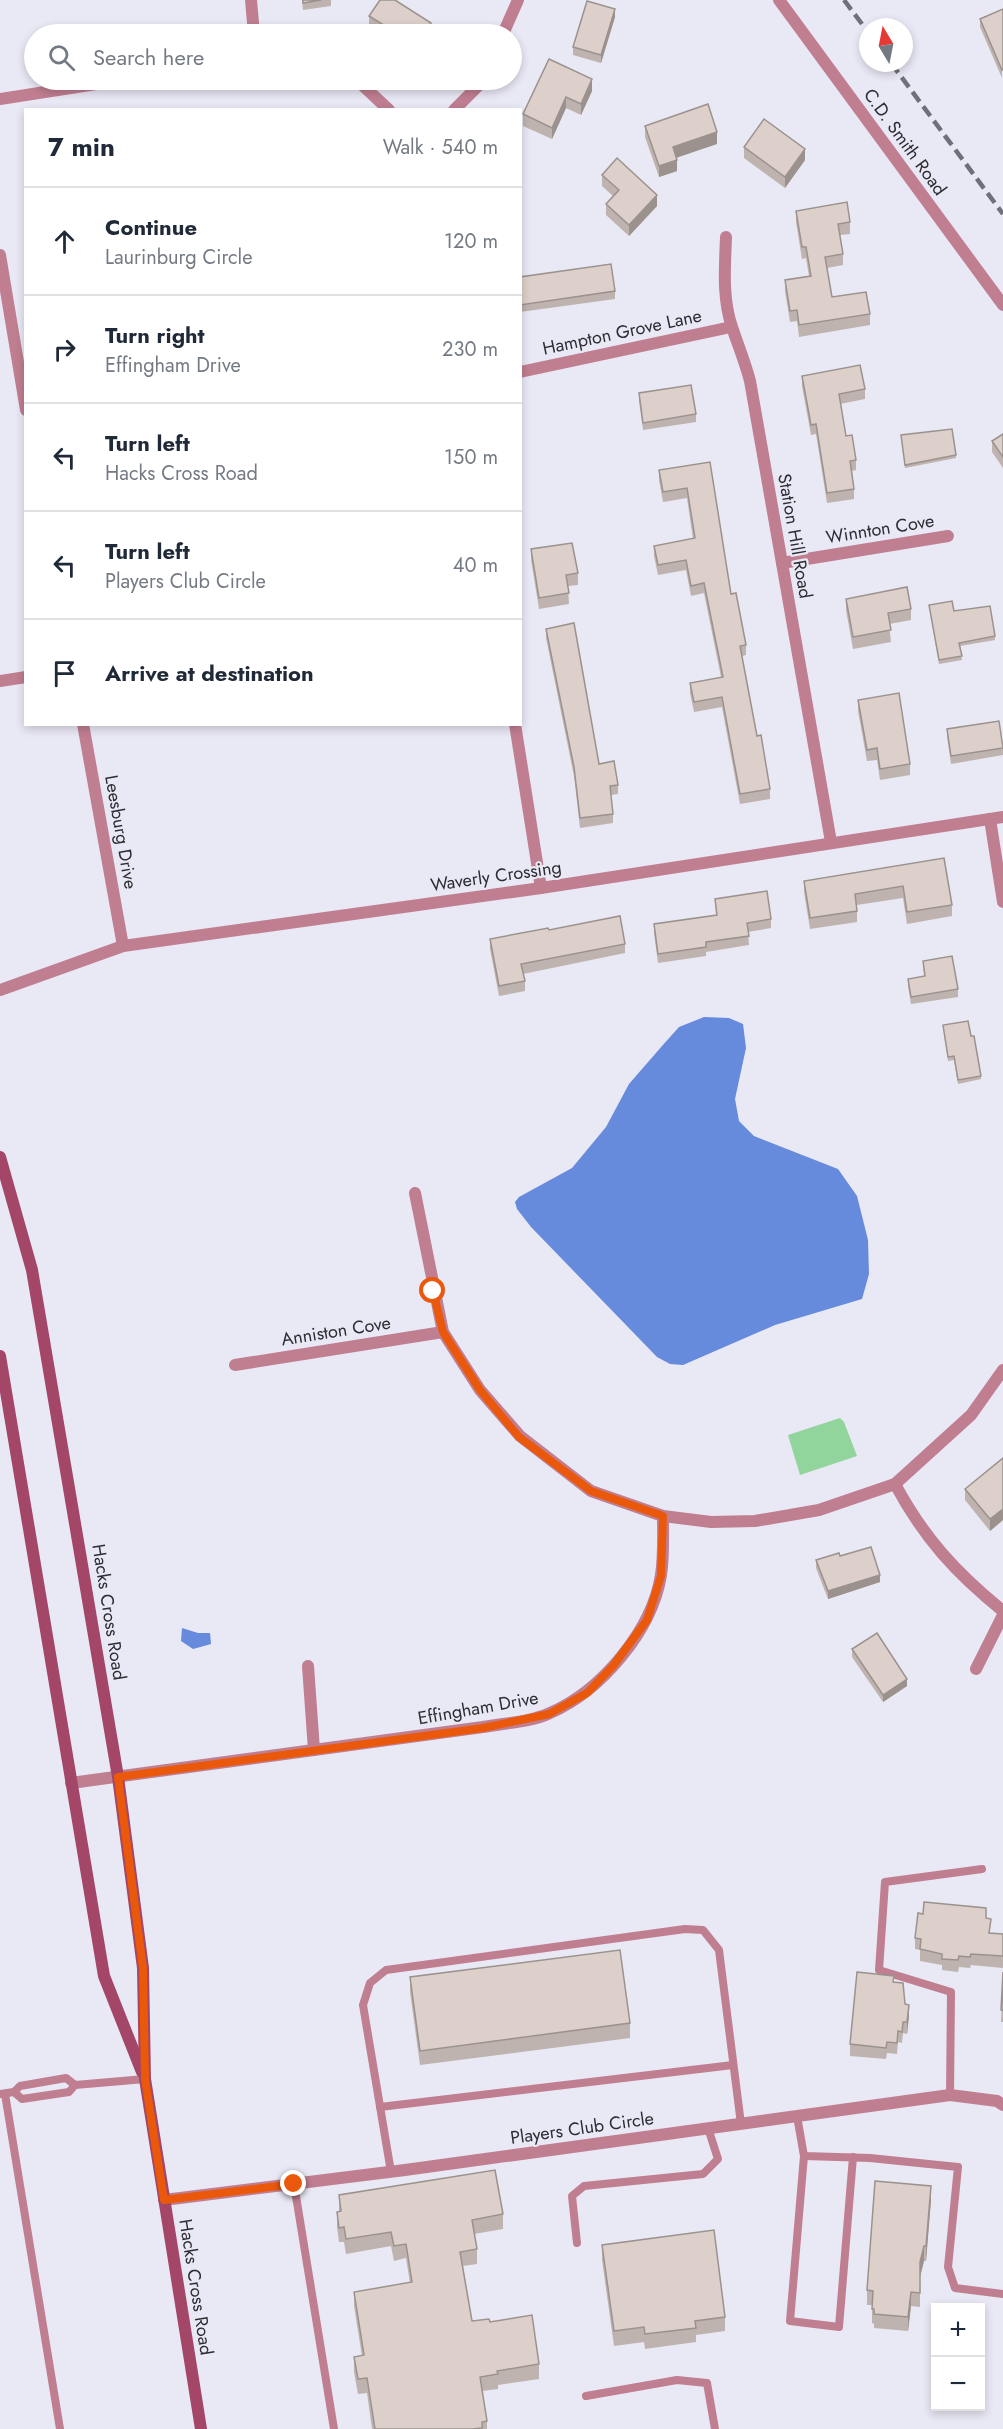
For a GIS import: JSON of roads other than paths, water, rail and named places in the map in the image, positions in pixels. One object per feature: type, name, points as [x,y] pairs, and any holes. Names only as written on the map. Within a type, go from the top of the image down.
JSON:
[{"type":"main road","name":"Hacks Cross Road","points":[[0,1157],[32,1270],[118,1777],[143,1968],[145,2079],[201,2429]]},
{"type":"main road","name":"Hacks Cross Road","points":[[0,1356],[104,1976],[145,2079]]},
{"type":"street","points":[[251,0],[253,24]]},
{"type":"street","points":[[507,24],[518,0]]},
{"type":"street","name":"C.D. Smith Road","points":[[779,0],[1003,305]]},
{"type":"street","points":[[0,99],[58,90]]},
{"type":"street","points":[[368,90],[387,108]]},
{"type":"street","points":[[456,108],[474,90]]},
{"type":"street","name":"Station Hill Road","points":[[726,237],[726,296],[731,327],[741,349],[750,381],[831,842]]},
{"type":"street","points":[[0,255],[23,380]]},
{"type":"street","name":"Hampton Grove Lane","points":[[522,372],[731,327]]},
{"type":"street","name":"Winnton Cove","points":[[782,563],[948,536]]},
{"type":"street","points":[[0,681],[24,677]]},
{"type":"street","name":"Leesburg Drive","points":[[83,726],[123,946]]},
{"type":"street","points":[[515,726],[541,888]]},
{"type":"street","name":"Waverly Crossing","points":[[0,990],[123,946],[541,888],[1003,817]]},
{"type":"street","points":[[990,819],[1003,902]]},
{"type":"street","points":[[415,1192],[443,1332],[496,1412],[542,1455],[591,1491],[663,1516],[711,1522],[755,1521],[819,1510],[895,1484],[971,1415],[1003,1370]]},
{"type":"street","name":"Anniston Cove","points":[[235,1365],[443,1332]]},
{"type":"street","points":[[895,1484],[916,1523],[958,1572],[1003,1613],[976,1669]]},
{"type":"street","name":"Effingham Drive","points":[[71,1783],[483,1728],[549,1714],[587,1693],[613,1666],[647,1620],[661,1576],[663,1516]]},
{"type":"street","points":[[308,1665],[314,1750]]},
{"type":"street","name":"Players Club Circle","points":[[164,2200],[391,2172],[950,2095],[997,2101],[1003,2105]]},
{"type":"lane","points":[[950,2095],[951,1992],[879,1970],[885,1882],[982,1869]]},
{"type":"lane","points":[[391,2172],[363,2006],[370,1983],[386,1970],[685,1929],[703,1930],[719,1950],[741,2124]]},
{"type":"lane","points":[[380,2107],[734,2066]]},
{"type":"lane","points":[[6,2093],[20,2086],[66,2078],[75,2085],[145,2079]]},
{"type":"lane","points":[[6,2093],[22,2099],[69,2092],[75,2085]]},
{"type":"lane","points":[[6,2093],[60,2429]]},
{"type":"lane","points":[[797,2116],[804,2156],[790,2321],[839,2327],[853,2157]]},
{"type":"lane","points":[[577,2243],[572,2196],[584,2186],[702,2174],[718,2159],[708,2128]]},
{"type":"lane","points":[[804,2156],[853,2157],[958,2167],[948,2267],[955,2288],[1003,2294]]},
{"type":"lane","points":[[294,2184],[334,2429]]},
{"type":"lane","points":[[586,2396],[677,2380],[707,2383],[715,2429]]},
{"type":"water","points":[[704,1017],[729,1018],[743,1024],[746,1048],[735,1099],[739,1121],[754,1136],[838,1169],[857,1196],[868,1240],[869,1274],[862,1299],[775,1325],[683,1365],[670,1364],[657,1357],[531,1227],[517,1209],[515,1202],[519,1197],[572,1168],[606,1127],[629,1084],[662,1046],[679,1027]]},
{"type":"water","points":[[182,1628],[198,1633],[210,1633],[211,1644],[193,1649],[181,1641]]},
{"type":"railway","points":[[844,0],[859,20]]},
{"type":"railway","points":[[898,72],[1003,214]]}]
